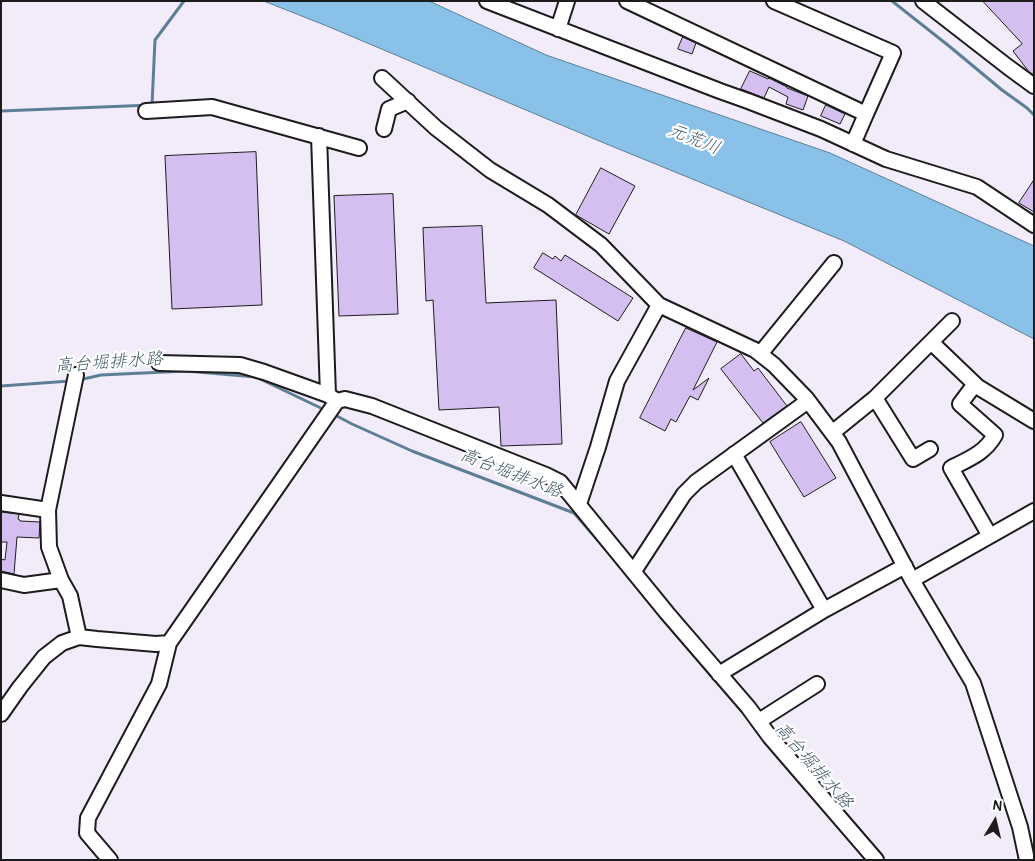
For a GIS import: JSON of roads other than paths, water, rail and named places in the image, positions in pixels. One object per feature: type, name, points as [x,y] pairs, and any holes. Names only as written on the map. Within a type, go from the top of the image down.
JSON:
[{"type":"street","points":[[487,1],[720,92],[821,129],[886,159],[977,187],[1034,225]]},
{"type":"street","points":[[558,29],[567,1]]},
{"type":"street","points":[[627,1],[866,114]]},
{"type":"street","points":[[774,1],[893,53],[853,144]]},
{"type":"street","points":[[923,1],[1034,86]]},
{"type":"street","points":[[382,78],[436,128],[490,170],[548,205],[601,245],[659,304],[755,350],[774,364],[808,401],[840,442],[912,580],[973,683],[1020,827],[1027,860]]},
{"type":"street","points":[[384,129],[389,109],[408,101]]},
{"type":"street","points":[[146,111],[212,108],[359,148]]},
{"type":"street","points":[[110,860],[86,833],[88,818],[159,684],[169,643],[333,398],[319,136]]},
{"type":"street","points":[[760,354],[834,263]]},
{"type":"street","points":[[579,504],[617,381],[659,304]]},
{"type":"street","points":[[832,433],[875,398],[952,321]]},
{"type":"street","points":[[931,342],[978,387],[1034,421]]},
{"type":"street","points":[[159,363],[240,365],[264,372],[333,398],[372,406],[560,482],[759,721],[776,744],[876,860]]},
{"type":"street","points":[[76,375],[48,510],[49,546],[61,580],[70,596],[79,636]]},
{"type":"street","points":[[975,384],[960,404],[994,435],[990,444],[979,454],[951,468],[990,536]]},
{"type":"street","points":[[875,398],[914,459],[930,449]]},
{"type":"street","points":[[634,571],[684,494],[696,482],[808,401]]},
{"type":"street","points":[[734,454],[824,610]]},
{"type":"street","points":[[1,503],[48,510]]},
{"type":"street","points":[[912,580],[1034,511]]},
{"type":"street","points":[[719,674],[824,610],[905,566]]},
{"type":"street","points":[[1,580],[24,585],[61,580]]},
{"type":"street","points":[[1,714],[44,657],[62,643],[79,636],[156,644],[169,643]]},
{"type":"street","points":[[759,721],[817,684]]},
{"type":"water","name":"元荒川","points":[[264,1],[429,1],[546,55],[830,153],[1034,246],[1034,339],[844,241]]},
{"type":"waterway","points":[[1,111],[152,105],[155,40],[184,1]]},
{"type":"waterway","points":[[892,1],[1034,115]]},
{"type":"waterway","name":"高台堀排水路","points":[[79,380],[101,375],[186,371],[256,377],[327,411]]},
{"type":"waterway","name":"高台堀排水路","points":[[1,386],[70,381]]},
{"type":"waterway","name":"高台堀排水路","points":[[333,414],[412,451],[574,513],[615,560]]}]
